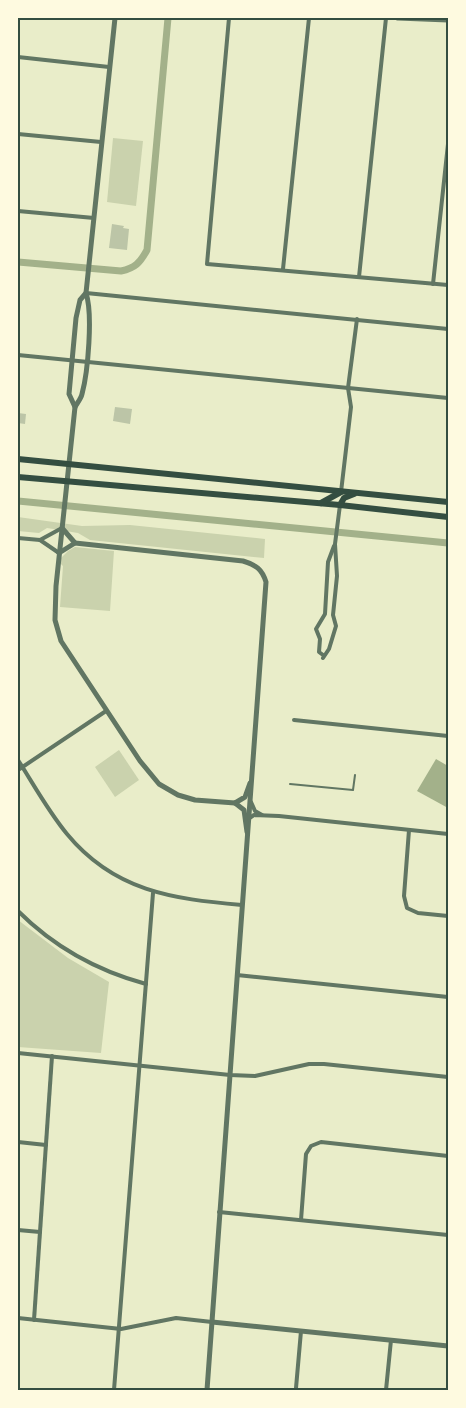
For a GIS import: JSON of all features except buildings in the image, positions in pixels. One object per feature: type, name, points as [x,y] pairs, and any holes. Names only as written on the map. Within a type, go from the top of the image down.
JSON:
[{"type":"main road","points":[[18,459],[448,502]]},
{"type":"main road","points":[[18,477],[320,503],[448,517]]},
{"type":"main road","points":[[320,503],[341,492]]},
{"type":"main road","points":[[340,505],[344,498],[355,493]]},
{"type":"street","points":[[115,18],[86,293],[89,302],[86,361],[82,396],[75,407],[66,482],[55,620],[60,641],[140,761],[159,784],[178,795],[195,800],[235,803],[244,810],[248,819]]},
{"type":"street","points":[[229,18],[207,264],[283,269],[448,285]]},
{"type":"street","points":[[283,269],[309,18]]},
{"type":"street","points":[[359,277],[386,18]]},
{"type":"street","points":[[398,18],[448,20]]},
{"type":"street","points":[[18,57],[109,67]]},
{"type":"street","points":[[18,134],[101,142]]},
{"type":"street","points":[[433,284],[448,144]]},
{"type":"street","points":[[442,210],[448,211]]},
{"type":"street","points":[[18,211],[94,218]]},
{"type":"street","points":[[86,293],[448,329]]},
{"type":"street","points":[[75,407],[69,394],[72,359],[76,318],[80,300],[86,293]]},
{"type":"street","points":[[341,492],[351,407],[348,388],[357,319]]},
{"type":"street","points":[[18,355],[448,398]]},
{"type":"street","points":[[335,544],[328,562],[325,614],[316,629],[320,639],[319,652],[323,657],[327,653],[336,626],[333,615],[337,576],[335,544],[340,505]]},
{"type":"street","points":[[40,540],[62,527]]},
{"type":"street","points":[[62,527],[75,543]]},
{"type":"street","points":[[18,538],[40,540],[59,554]]},
{"type":"street","points":[[59,554],[75,543],[243,561],[254,564],[262,571],[266,582],[219,1212],[208,1390]]},
{"type":"street","points":[[320,639],[332,641]]},
{"type":"street","points":[[18,770],[106,711]]},
{"type":"street","points":[[294,720],[448,736]]},
{"type":"street","points":[[18,760],[66,832],[82,851],[104,868],[153,893],[189,900],[242,905]]},
{"type":"street","points":[[235,803],[245,797],[250,783]]},
{"type":"street","points":[[251,802],[256,811],[264,816]]},
{"type":"street","points":[[248,819],[264,816],[448,834]]},
{"type":"street","points":[[409,830],[404,896],[408,908],[418,912],[448,916]]},
{"type":"street","points":[[114,1390],[153,893]]},
{"type":"street","points":[[18,911],[86,962],[111,974],[146,984]]},
{"type":"street","points":[[237,975],[448,997]]},
{"type":"street","points":[[18,1053],[230,1075],[256,1076],[309,1064],[324,1064],[448,1077]]},
{"type":"street","points":[[34,1320],[52,1056]]},
{"type":"street","points":[[18,1142],[46,1145]]},
{"type":"street","points":[[301,1220],[306,1154],[311,1146],[321,1142],[448,1156]]},
{"type":"street","points":[[219,1212],[448,1235]]},
{"type":"street","points":[[18,1230],[40,1232]]},
{"type":"street","points":[[18,1318],[120,1329],[176,1318],[448,1346]]},
{"type":"street","points":[[296,1388],[301,1332]]},
{"type":"street","points":[[386,1390],[391,1340]]},
{"type":"lane","points":[[290,784],[353,790],[355,775]]},
{"type":"shaded area","points":[[113,138],[143,141],[136,206],[107,202]]},
{"type":"shaded area","points":[[18,517],[82,526],[130,525],[265,539],[264,558],[90,540],[78,533],[47,528],[39,533],[18,531]]},
{"type":"shaded area","points":[[75,547],[114,551],[110,611],[60,607],[63,566],[58,561]]},
{"type":"shaded area","points":[[119,750],[139,780],[115,797],[95,767]]},
{"type":"shaded area","points":[[436,759],[448,766],[448,808],[417,791]]},
{"type":"shaded area","points":[[18,920],[68,958],[109,982],[101,1053],[18,1047]]},
{"type":"waterway","points":[[18,262],[121,271],[134,266],[144,255],[147,250],[168,18]]},
{"type":"waterway","points":[[18,501],[448,543]]}]
